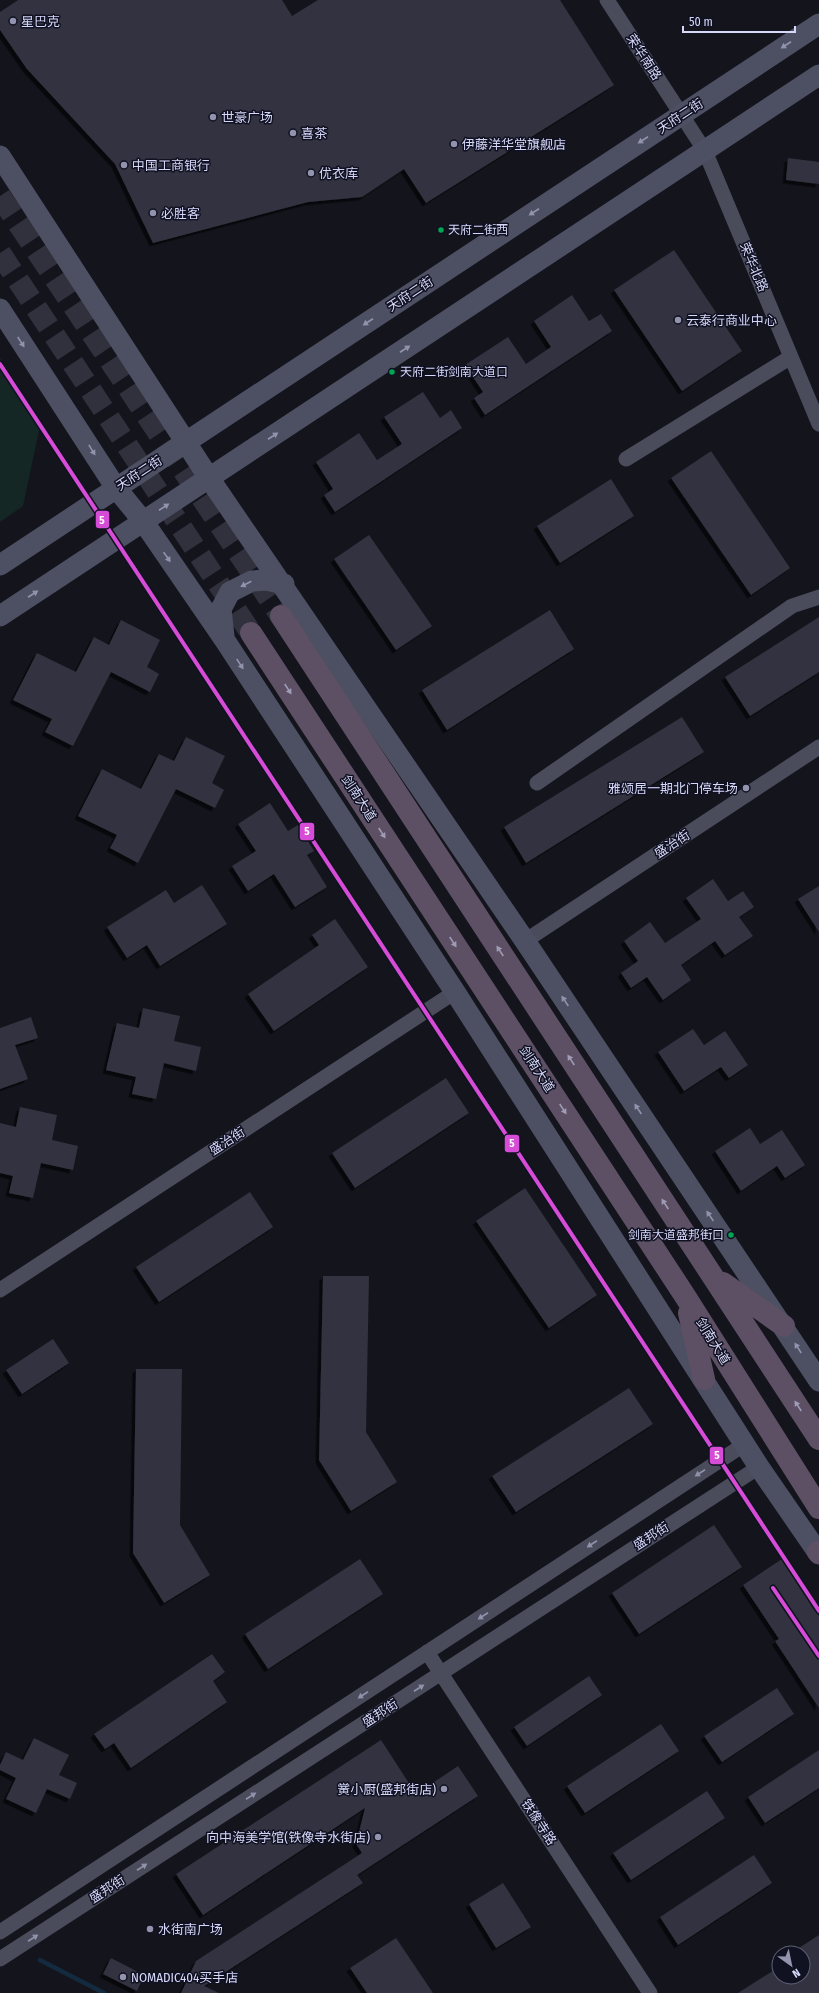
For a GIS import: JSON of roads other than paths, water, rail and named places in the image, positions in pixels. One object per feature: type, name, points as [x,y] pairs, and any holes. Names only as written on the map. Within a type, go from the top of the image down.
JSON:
[{"type":"highway","points":[[281,616],[819,1439]]},
{"type":"highway","name":"剑南大道","points":[[251,633],[685,1296],[819,1508]]},
{"type":"highway","points":[[713,1276],[784,1326]]},
{"type":"highway","points":[[685,1296],[704,1379]]},
{"type":"main road","name":"天府二街","points":[[0,565],[819,24]]},
{"type":"main road","points":[[0,616],[819,76]]},
{"type":"main road","points":[[0,156],[209,478],[284,584],[784,1326],[819,1381]]},
{"type":"main road","points":[[0,309],[116,488],[143,522],[224,639],[455,992],[759,1467],[819,1553]]},
{"type":"main road","points":[[224,639],[221,609],[230,592],[252,581],[266,580],[284,584]]},
{"type":"street","name":"荣华南路","points":[[606,0],[681,115]]},
{"type":"street","name":"荣华北路","points":[[681,115],[705,151],[819,424]]},
{"type":"street","points":[[626,459],[791,358]]},
{"type":"street","points":[[537,783],[792,606],[819,597]]},
{"type":"street","name":"盛治街","points":[[525,941],[819,747]]},
{"type":"street","name":"盛治街","points":[[0,1290],[455,992]]},
{"type":"street","name":"盛邦街","points":[[0,1932],[745,1444]]},
{"type":"street","name":"盛邦街","points":[[0,1959],[759,1467]]},
{"type":"street","name":"铁像寺路","points":[[427,1652],[650,1993]]},
{"type":"waterway","points":[[40,1960],[104,1993]]},
{"type":"tunnel","points":[[0,196],[281,616]]},
{"type":"tunnel","points":[[0,253],[251,633]]},
{"type":"place","name":"星巴克","points":[[13,21]]},
{"type":"place","name":"世豪广场","points":[[213,117]]},
{"type":"place","name":"喜茶","points":[[293,133]]},
{"type":"place","name":"伊藤洋华堂旗舰店","points":[[454,144]]},
{"type":"place","name":"中国工商银行","points":[[124,165]]},
{"type":"place","name":"优衣库","points":[[311,173]]},
{"type":"place","name":"必胜客","points":[[153,213]]},
{"type":"place","name":"天府二街西","points":[[441,230]]},
{"type":"place","name":"云泰行商业中心","points":[[678,320]]},
{"type":"place","name":"天府二街剑南大道口","points":[[392,372]]},
{"type":"place","name":"雅颂居一期北门停车场","points":[[746,788]]},
{"type":"place","name":"剑南大道盛邦街口","points":[[731,1235]]},
{"type":"place","name":"黉小厨(盛邦街店)","points":[[444,1789]]},
{"type":"place","name":"向中海美学馆(铁像寺水街店)","points":[[378,1837]]},
{"type":"place","name":"水街南广场","points":[[150,1929]]},
{"type":"place","name":"NOMADIC404买手店","points":[[123,1977]]}]
